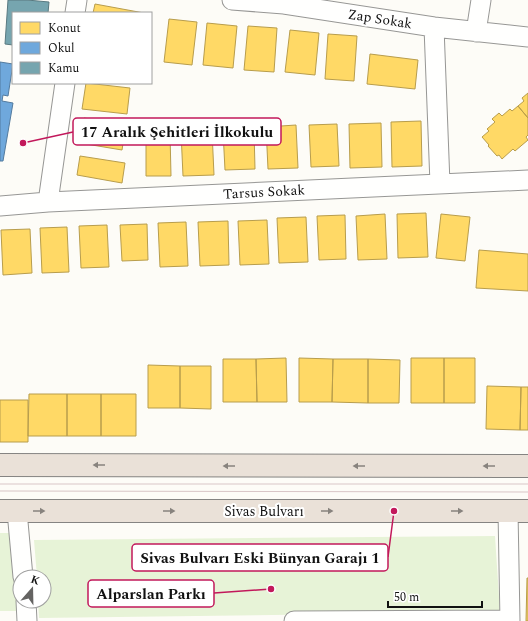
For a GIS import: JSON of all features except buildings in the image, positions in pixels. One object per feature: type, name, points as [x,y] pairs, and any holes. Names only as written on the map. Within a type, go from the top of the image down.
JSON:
[{"type":"highway","points":[[0,465],[528,466]]},
{"type":"highway","name":"Sivas Bulvarı","points":[[9,511],[518,511]]},
{"type":"street","points":[[75,12],[77,0]]},
{"type":"street","name":"Zap Sokak","points":[[232,0],[284,2],[434,27],[528,37]]},
{"type":"street","points":[[476,32],[481,0]]},
{"type":"street","points":[[434,27],[440,184]]},
{"type":"street","points":[[48,202],[65,84]]},
{"type":"street","name":"Tarsus Sokak","points":[[0,206],[48,202],[528,180]]},
{"type":"street","points":[[9,511],[21,569]]},
{"type":"street","points":[[294,621],[510,620],[518,511]]},
{"type":"street","points":[[26,609],[27,621]]},
{"type":"green space","points":[[0,533],[14,533],[15,569],[12,569],[12,609],[17,609],[17,611],[0,611]]},
{"type":"green space","points":[[495,536],[500,612],[39,618],[38,609],[52,609],[52,569],[36,569],[34,540]]},
{"type":"tram line","points":[[0,484],[528,484]]},
{"type":"tram line","points":[[0,491],[528,492]]},
{"type":"place","name":"17 Aralık Şehitleri İlkokulu","points":[[23,143]]},
{"type":"place","name":"Sivas Bulvarı Eski Bünyan Garajı 1","points":[[394,511]]},
{"type":"place","name":"Alparslan Parkı","points":[[271,589]]}]
